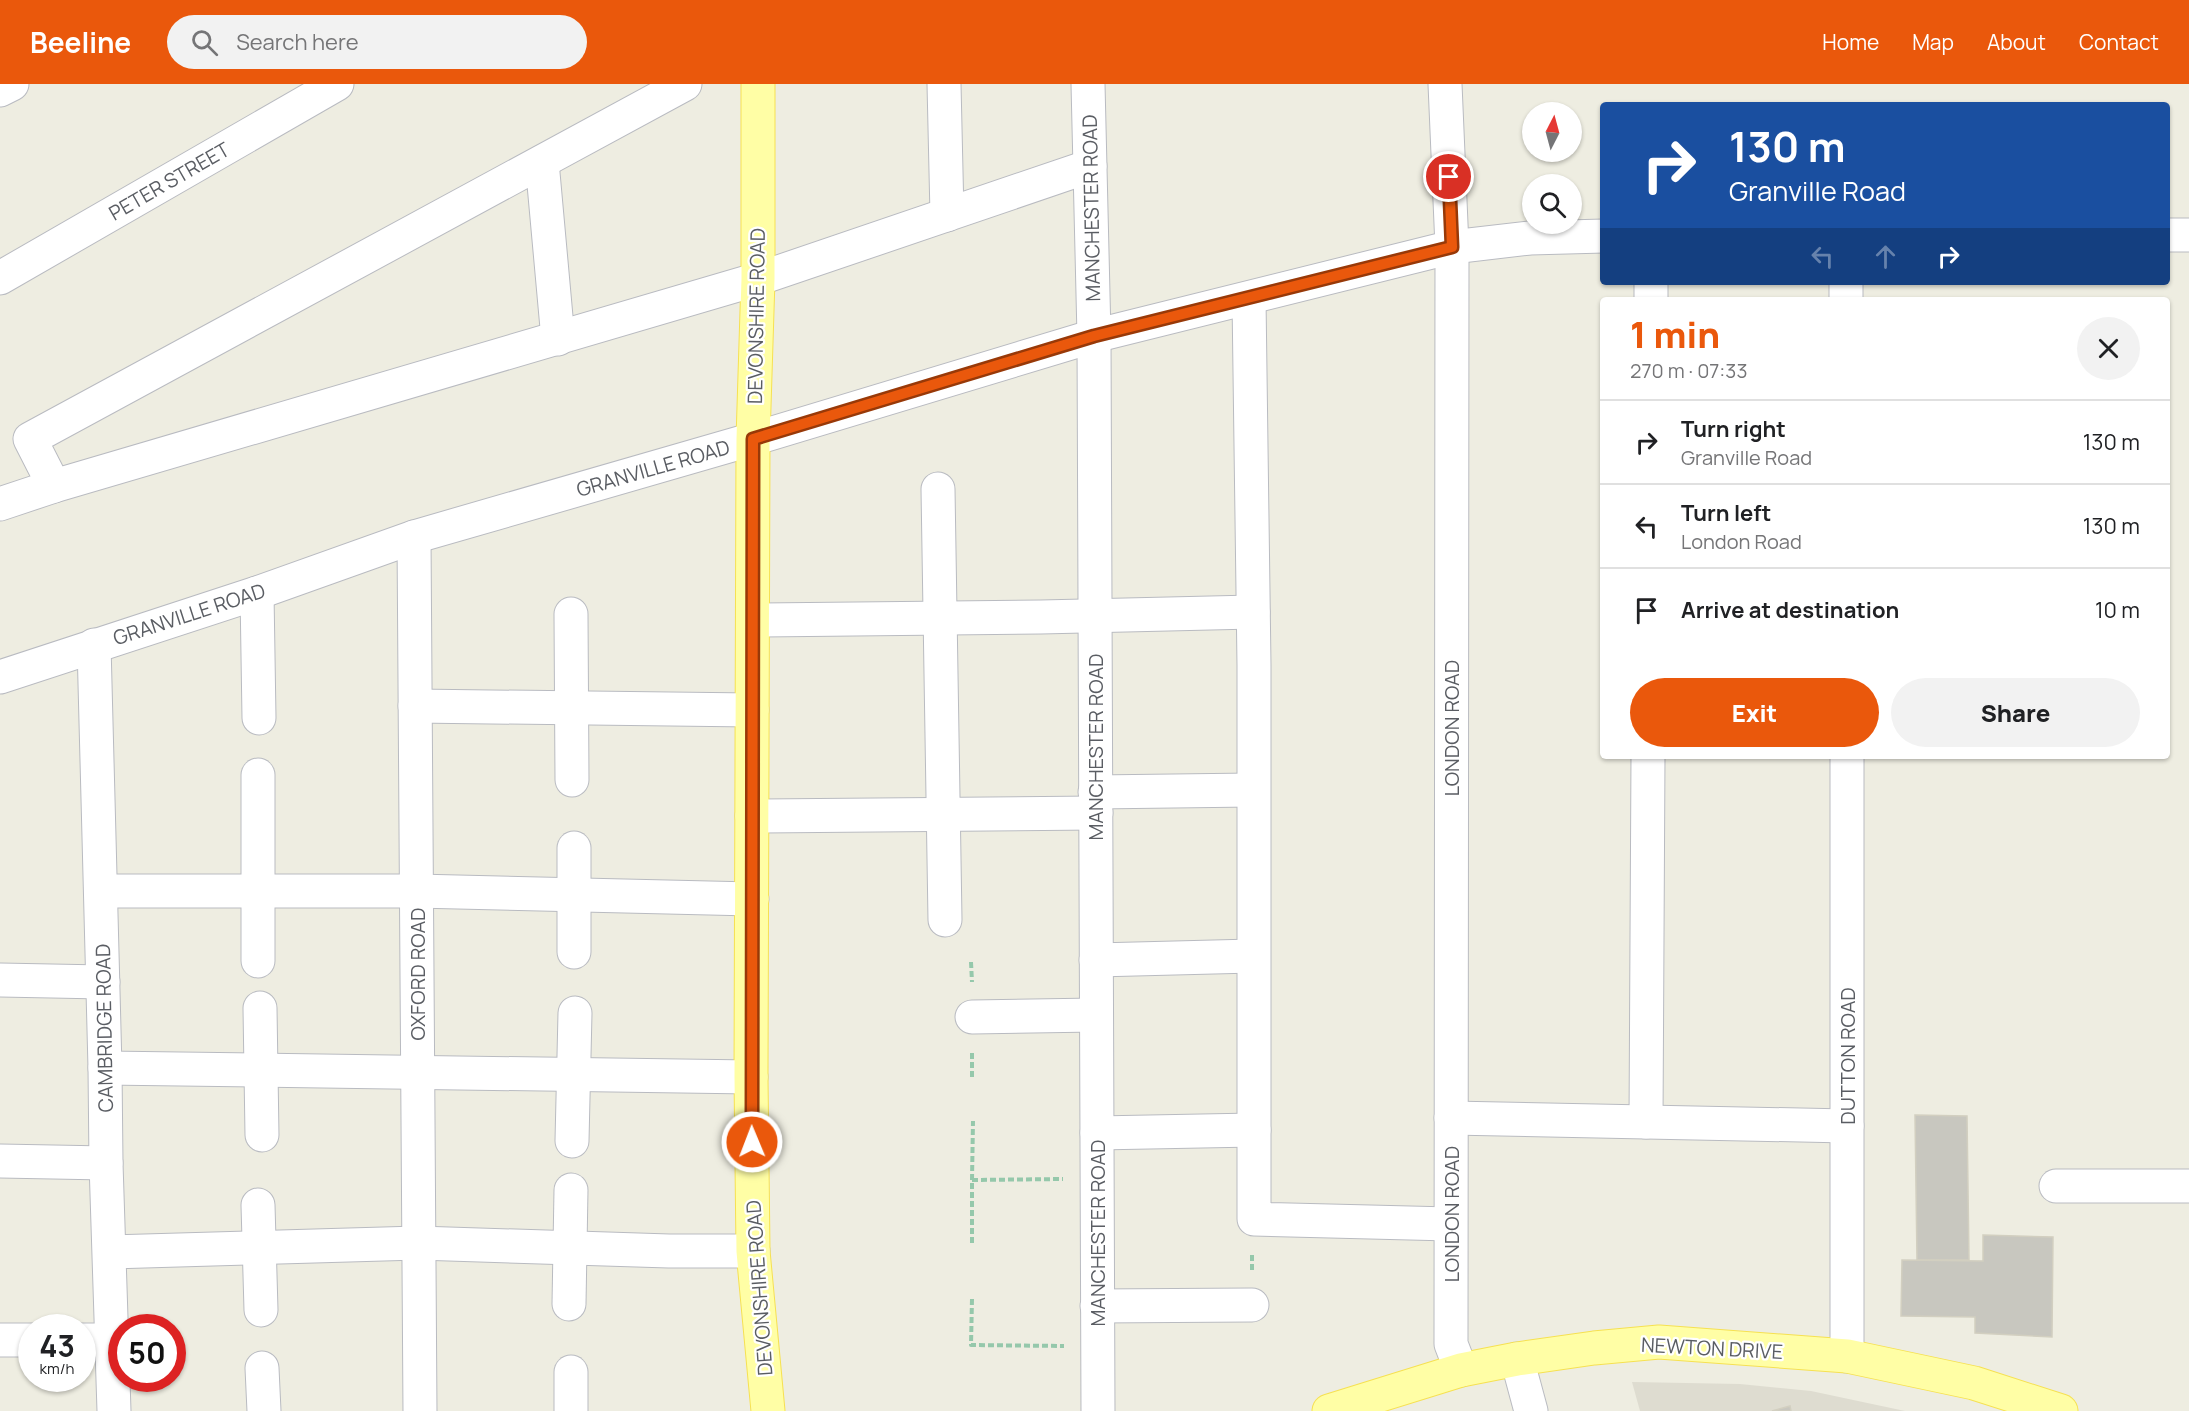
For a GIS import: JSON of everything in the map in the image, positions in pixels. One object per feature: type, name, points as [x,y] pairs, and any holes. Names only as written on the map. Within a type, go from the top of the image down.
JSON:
[{"type":"main road","name":"DEVONSHIRE ROAD","points":[[758,84],[758,279],[753,439],[751,1077],[753,1251],[768,1411]]},
{"type":"main road","name":"NEWTON DRIVE","points":[[1329,1411],[1461,1370],[1594,1348],[1659,1342],[1846,1356],[1974,1383],[2061,1411]]},
{"type":"street","points":[[0,90],[12,84]]},
{"type":"street","name":"PETER STREET","points":[[0,278],[337,84]]},
{"type":"street","points":[[54,486],[30,439],[685,84]]},
{"type":"street","points":[[944,84],[947,215]]},
{"type":"street","name":"MANCHESTER ROAD","points":[[1088,84],[1094,336],[1098,1411]]},
{"type":"street","name":"LONDON ROAD","points":[[1445,84],[1452,247],[1451,1344],[1461,1370]]},
{"type":"street","points":[[542,162],[558,339]]},
{"type":"street","points":[[0,504],[54,486],[758,279],[1090,166]]},
{"type":"street","name":"GRANVILLE ROAD","points":[[0,677],[257,593],[414,537],[753,439],[1094,336],[1452,247],[1530,238],[1600,236]]},
{"type":"street","points":[[2170,236],[2189,236]]},
{"type":"street","points":[[1249,299],[1253,612],[1254,1219],[1450,1224]]},
{"type":"street","points":[[938,489],[945,920]]},
{"type":"street","name":"OXFORD ROAD","points":[[414,537],[420,1411]]},
{"type":"street","points":[[257,593],[259,718]]},
{"type":"street","points":[[753,620],[1253,612]]},
{"type":"street","points":[[571,614],[572,780]]},
{"type":"street","name":"CAMBRIDGE ROAD","points":[[94,645],[110,1252],[98,1340],[114,1411]]},
{"type":"street","points":[[415,706],[752,710]]},
{"type":"street","points":[[1646,1122],[1648,759]]},
{"type":"street","name":"DUTTON ROAD","points":[[1846,1356],[1847,759]]},
{"type":"street","points":[[258,775],[258,961]]},
{"type":"street","points":[[752,816],[943,814],[1252,790]]},
{"type":"street","points":[[574,848],[574,952]]},
{"type":"street","points":[[101,891],[416,891],[752,899]]},
{"type":"street","points":[[1096,960],[1253,957]]},
{"type":"street","points":[[0,980],[103,982]]},
{"type":"street","points":[[260,1008],[262,1136]]},
{"type":"street","points":[[572,1142],[575,1013]]},
{"type":"street","points":[[972,1017],[1096,1015]]},
{"type":"street","points":[[105,1068],[751,1077]]},
{"type":"street","points":[[1451,1118],[1847,1126]]},
{"type":"street","points":[[1097,1133],[1254,1130]]},
{"type":"street","points":[[0,1161],[106,1163]]},
{"type":"street","points":[[2056,1186],[2189,1186]]},
{"type":"street","points":[[569,1304],[571,1190]]},
{"type":"street","points":[[258,1205],[261,1310]]},
{"type":"street","points":[[110,1252],[418,1243],[570,1249],[753,1251]]},
{"type":"street","points":[[1097,1306],[1252,1305]]},
{"type":"street","points":[[0,1340],[18,1340]]},
{"type":"street","points":[[1517,1359],[1531,1411]]},
{"type":"street","points":[[262,1368],[264,1411]]},
{"type":"street","points":[[570,1372],[571,1411]]},
{"type":"path","points":[[972,1243],[973,1121]]},
{"type":"path","points":[[972,1180],[1097,1179]]},
{"type":"path","points":[[972,1299],[971,1345],[1098,1347]]},
{"type":"shaded area","points":[[1632,1382],[1740,1384],[1811,1391],[1905,1411],[1640,1411]]},
{"type":"building","points":[[1915,1115],[1967,1116],[1969,1260],[1917,1260]]},
{"type":"building","points":[[1983,1235],[2053,1237],[2052,1337],[1975,1333],[1975,1317],[1901,1316],[1902,1260],[1983,1261]]},
{"type":"building","points":[[1790,1406],[1791,1411],[1772,1411]]},
{"type":"route","points":[[752,1142],[753,439],[1094,336],[1452,247],[1449,177]]}]
